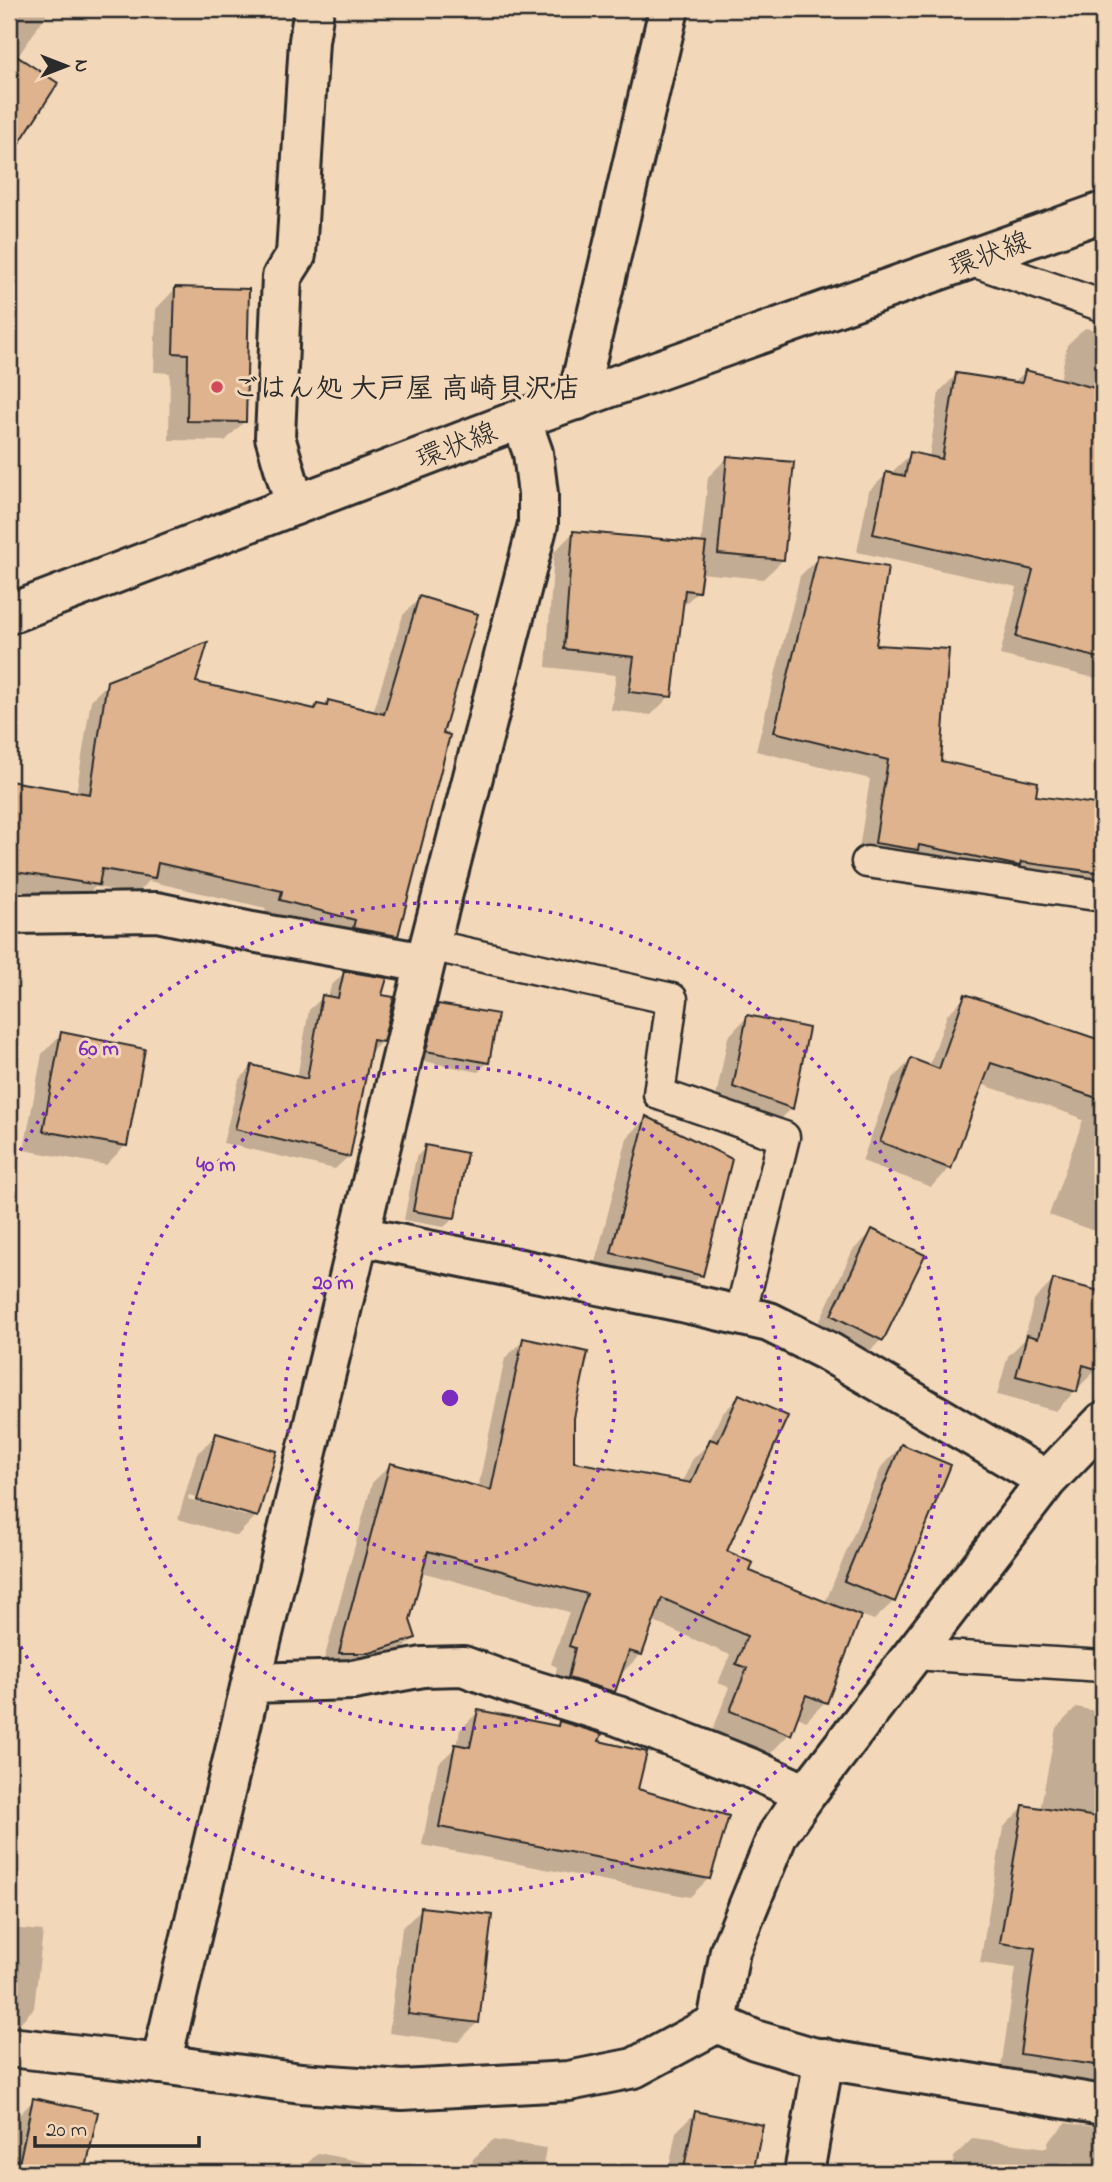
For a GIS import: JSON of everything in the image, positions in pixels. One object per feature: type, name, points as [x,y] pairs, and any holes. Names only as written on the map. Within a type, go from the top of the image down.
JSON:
[{"type":"street","points":[[295,505],[275,437],[282,277],[296,255],[309,41],[314,9]]},
{"type":"street","points":[[577,400],[668,9]]},
{"type":"street","name":"環状線","points":[[9,614],[521,419],[1103,212]]},
{"type":"street","points":[[161,2064],[427,954],[538,524],[538,494],[533,453],[521,419]]},
{"type":"street","points":[[9,914],[157,912],[252,932],[427,954]]},
{"type":"street","points":[[360,1236],[769,1322],[827,1351],[1047,1480]]},
{"type":"street","points":[[718,2023],[730,1951],[778,1834],[1047,1480],[1103,1422]]},
{"type":"street","points":[[251,1683],[352,1680],[423,1667],[463,1666],[618,1716],[750,1768],[806,1794]]},
{"type":"street","points":[[9,2047],[161,2064],[301,2084],[402,2090],[569,2081],[634,2068],[718,2023]]},
{"type":"street","points":[[718,2023],[755,2040],[824,2058],[1103,2105]]},
{"type":"street","points":[[804,2173],[824,2058]]},
{"type":"lane","points":[[970,260],[1103,306]]},
{"type":"lane","points":[[867,862],[1103,897]]},
{"type":"lane","points":[[427,954],[672,999],[659,1094],[783,1137],[740,1316]]},
{"type":"lane","points":[[914,1654],[1103,1666]]},
{"type":"building","points":[[9,51],[58,83],[9,159]]},
{"type":"building","name":"ごはん処 大戸屋 高崎貝沢店","points":[[175,287],[249,289],[246,422],[187,421],[188,354],[173,353]]},
{"type":"building","points":[[1025,370],[1103,390],[1103,659],[1016,637],[1033,570],[873,534],[886,472],[905,476],[910,452],[942,459],[956,373],[1022,383]]},
{"type":"building","points":[[727,456],[794,462],[784,560],[718,554]]},
{"type":"building","points":[[573,531],[706,543],[699,592],[685,590],[672,697],[629,692],[634,657],[564,649]]},
{"type":"building","points":[[818,555],[888,567],[876,645],[949,649],[941,761],[1038,782],[1036,796],[1103,805],[1103,873],[1021,862],[1020,866],[919,845],[918,850],[875,843],[888,760],[774,732]]},
{"type":"building","points":[[419,596],[478,614],[443,733],[450,735],[398,936],[353,928],[355,920],[280,900],[282,891],[158,863],[155,878],[102,869],[99,885],[9,871],[9,781],[90,794],[107,681],[208,642],[196,682],[315,709],[317,704],[327,706],[328,700],[384,714]]},
{"type":"building","points":[[344,971],[387,978],[382,995],[394,997],[383,1042],[373,1040],[350,1157],[235,1129],[252,1065],[307,1079],[322,995],[338,998]]},
{"type":"building","points":[[965,994],[1103,1041],[1103,1100],[991,1063],[951,1169],[880,1142],[911,1058],[939,1069]]},
{"type":"building","points":[[438,1004],[498,1014],[489,1063],[426,1051]]},
{"type":"building","points":[[747,1015],[809,1028],[793,1109],[733,1087]]},
{"type":"building","points":[[61,1032],[145,1049],[127,1146],[43,1131]]},
{"type":"building","points":[[646,1116],[732,1159],[703,1276],[611,1253]]},
{"type":"building","points":[[425,1145],[467,1153],[455,1218],[413,1211]]},
{"type":"building","points":[[872,1229],[925,1255],[883,1341],[831,1315]]},
{"type":"building","points":[[1053,1279],[1103,1292],[1103,1371],[1083,1365],[1077,1392],[1016,1376],[1027,1335],[1038,1338]]},
{"type":"building","points":[[523,1338],[588,1352],[574,1418],[574,1462],[691,1483],[710,1439],[718,1442],[739,1394],[788,1416],[727,1551],[753,1563],[750,1571],[861,1616],[827,1703],[806,1695],[791,1735],[730,1711],[747,1668],[736,1664],[747,1636],[662,1598],[642,1655],[629,1651],[615,1692],[568,1678],[575,1648],[569,1646],[587,1594],[428,1551],[410,1620],[416,1638],[370,1653],[339,1653],[390,1463],[491,1490]]},
{"type":"building","points":[[216,1433],[277,1451],[258,1517],[197,1500]]},
{"type":"building","points":[[901,1444],[951,1465],[895,1602],[844,1581]]},
{"type":"building","points":[[478,1710],[558,1726],[559,1721],[602,1734],[599,1741],[647,1752],[638,1789],[729,1816],[710,1879],[439,1827],[455,1744],[470,1747]]},
{"type":"building","points":[[1023,1805],[1103,1818],[1103,2066],[1020,2054],[1035,1948],[1000,1943]]},
{"type":"building","points":[[421,1907],[492,1915],[479,2023],[408,2014]]},
{"type":"building","points":[[33,2098],[98,2112],[85,2173],[17,2173]]},
{"type":"building","points":[[695,2111],[763,2125],[753,2173],[683,2173]]},
{"type":"place","name":"ごはん処 大戸屋 高崎貝沢店","points":[[217,387]]}]
